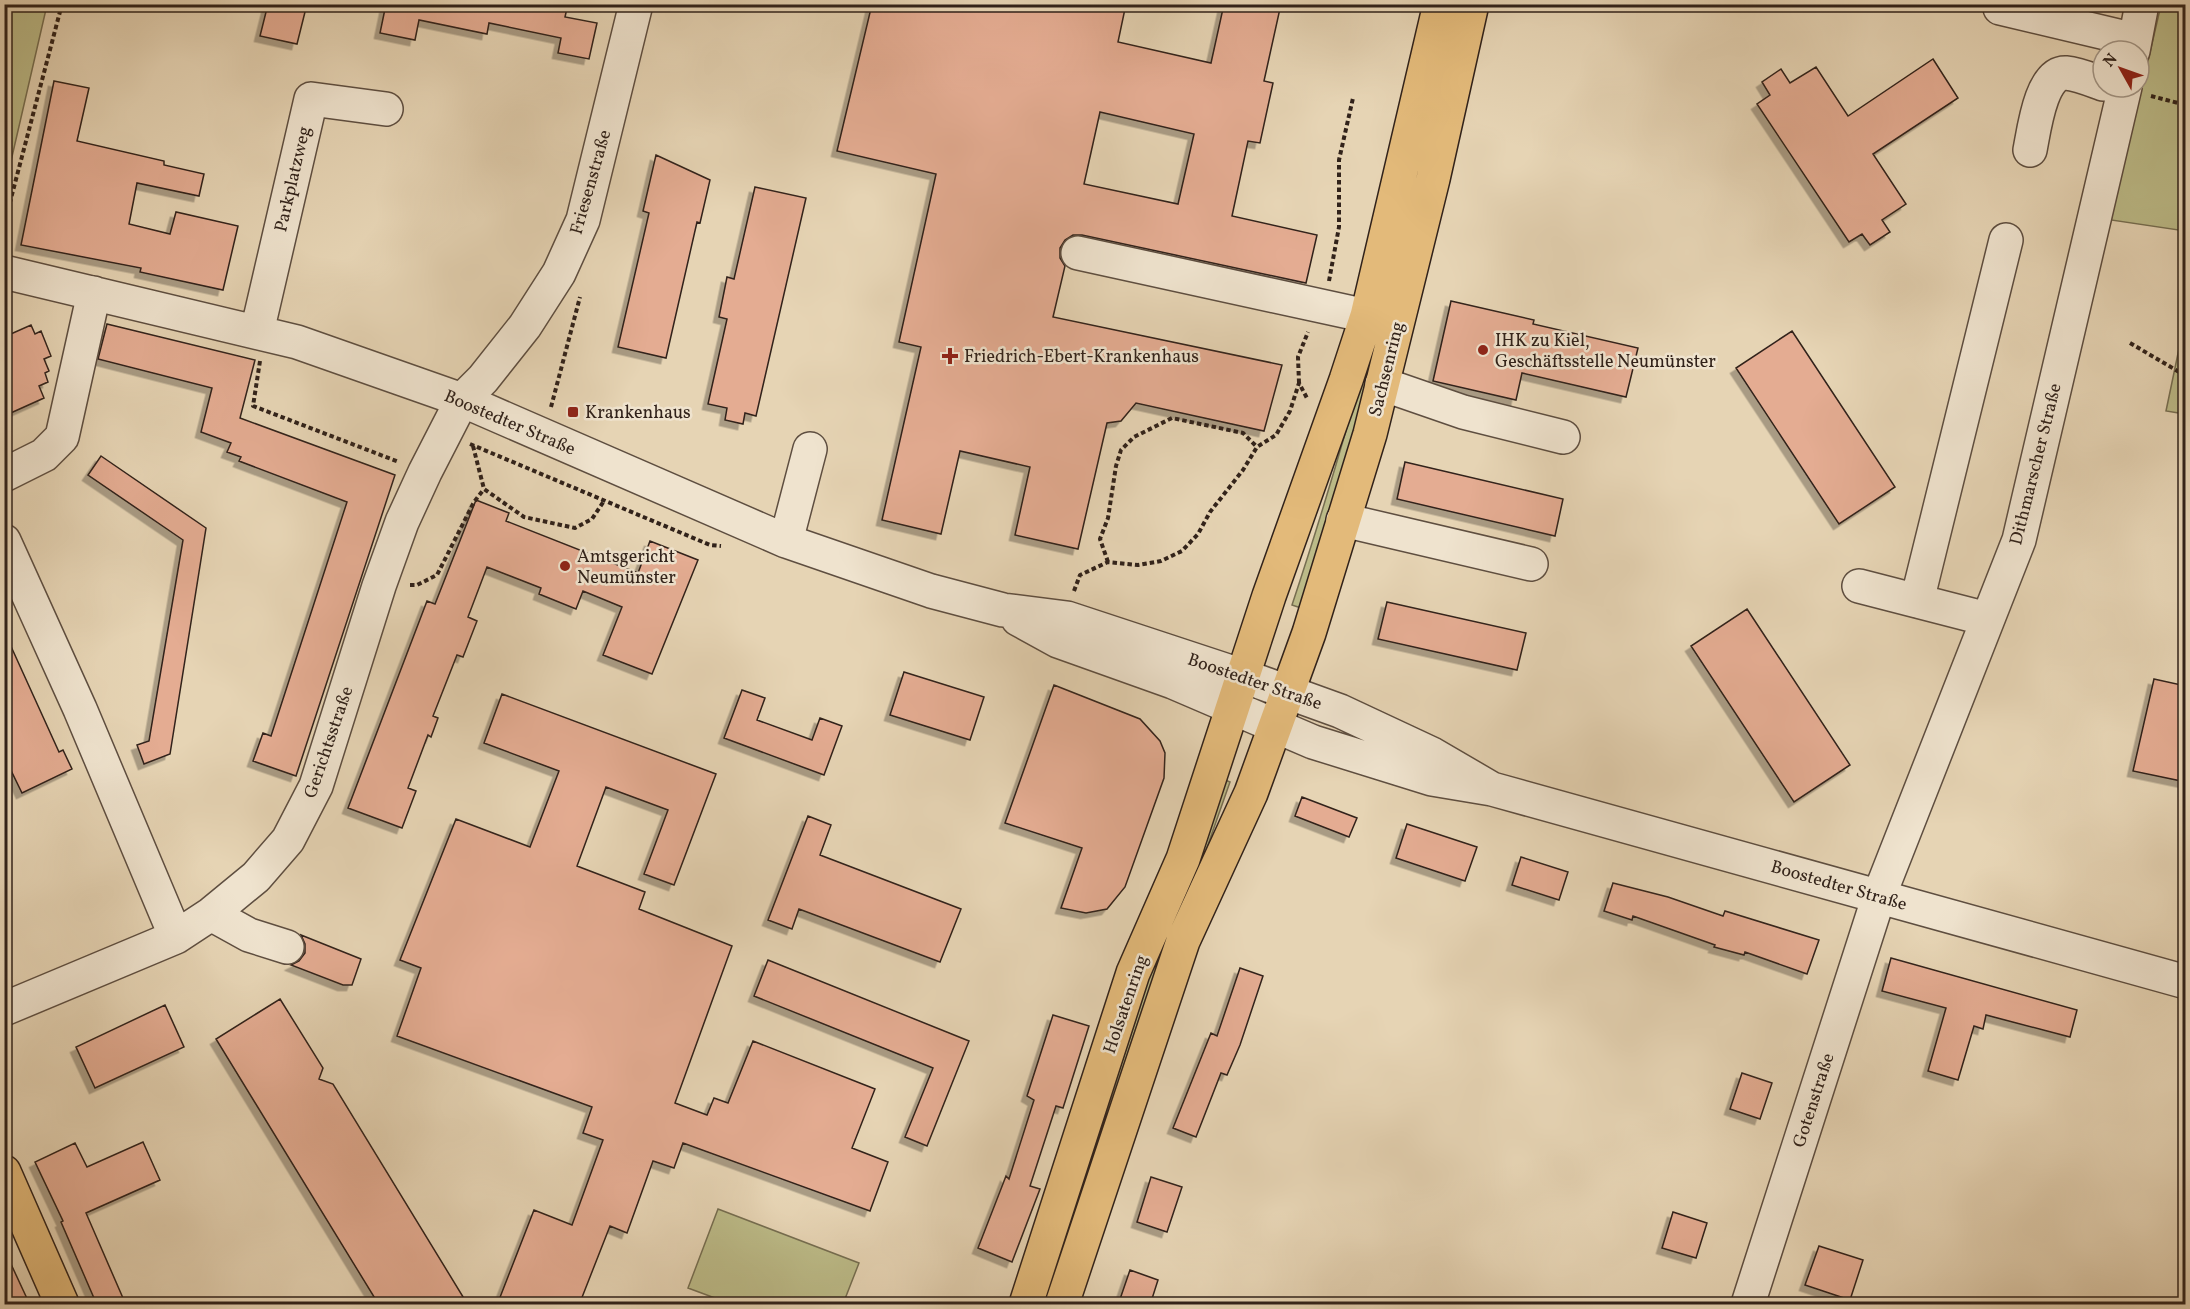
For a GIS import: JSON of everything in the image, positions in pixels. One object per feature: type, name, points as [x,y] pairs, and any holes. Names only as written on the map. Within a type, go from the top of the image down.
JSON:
[{"type":"main road","name":"Sachsenring","points":[[1232,706],[1367,316],[1440,4]]},
{"type":"main road","name":"Sachsenring","points":[[1274,727],[1309,633],[1382,384],[1433,179],[1472,4]]},
{"type":"main road","name":"Holsatenring","points":[[1026,1305],[1133,974],[1183,859],[1232,706]]},
{"type":"main road","name":"Holsatenring","points":[[1062,1305],[1183,941],[1251,793],[1274,727]]},
{"type":"main road","points":[[4,1172],[62,1305]]},
{"type":"street","name":"Friesenstraße","points":[[462,400],[483,379],[525,326],[559,273],[583,220],[636,4]]},
{"type":"street","points":[[2135,39],[2142,4]]},
{"type":"street","points":[[2000,8],[2112,39]]},
{"type":"street","points":[[2030,150],[2046,85],[2055,75],[2066,73],[2091,80]]},
{"type":"street","name":"Parkplatzweg","points":[[260,333],[311,99],[386,109]]},
{"type":"street","name":"Dithmarscher Straße","points":[[1879,896],[2019,540],[2114,99]]},
{"type":"street","points":[[1917,601],[2006,240]]},
{"type":"street","points":[[1078,253],[1367,316]]},
{"type":"street","name":"Boostedter Straße","points":[[4,272],[297,342],[462,400],[786,541],[931,591],[1003,610],[1066,618],[1243,676],[1340,711],[1432,754],[1492,789]]},
{"type":"street","points":[[4,475],[44,455],[62,437],[93,293]]},
{"type":"street","points":[[1382,384],[1463,412],[1563,437]]},
{"type":"street","name":"Gerichtsstraße","points":[[4,1009],[176,937],[211,914],[256,877],[288,840],[316,786],[379,586],[402,522],[425,472],[459,437],[462,400]]},
{"type":"street","points":[[786,541],[810,449]]},
{"type":"street","points":[[1343,520],[1531,564]]},
{"type":"street","points":[[4,541],[80,709],[176,937]]},
{"type":"street","points":[[1859,586],[1987,620]]},
{"type":"street","name":"Boostedter Straße","points":[[1003,610],[1058,641],[1232,706],[1274,727],[1313,742],[1432,779],[1492,789],[2186,982]]},
{"type":"street","name":"Gotenstraße","points":[[1748,1305],[1879,896]]},
{"type":"street","points":[[211,914],[249,934],[287,946]]},
{"type":"path","points":[[4,225],[62,4]]},
{"type":"path","points":[[2151,96],[2186,105]]},
{"type":"path","points":[[1072,597],[1080,575],[1108,562],[1138,565],[1161,561],[1182,551],[1198,534],[1210,512],[1243,470],[1257,447],[1276,435],[1290,411],[1299,383],[1298,357],[1305,337],[1322,307],[1335,256],[1339,227],[1340,160],[1353,98]]},
{"type":"path","points":[[551,407],[583,287]]},
{"type":"path","points":[[260,333],[253,406],[425,472]]},
{"type":"path","points":[[2130,343],[2186,376]]},
{"type":"path","points":[[1299,383],[1313,410]]},
{"type":"path","points":[[1108,562],[1100,539],[1108,518],[1116,466],[1121,450],[1134,437],[1172,418],[1243,433],[1257,447]]},
{"type":"path","points":[[459,437],[484,489],[524,517],[575,528],[592,519],[604,501]]},
{"type":"path","points":[[459,437],[710,545],[726,547]]},
{"type":"path","points":[[379,586],[417,585],[436,576],[474,502],[484,489]]},
{"type":"shaded area","points":[[4,5],[47,5],[5,187]]},
{"type":"shaded area","points":[[1458,5],[1368,383],[1301,608],[1292,605],[1360,381]]},
{"type":"shaded area","points":[[2161,5],[2185,5],[2185,231],[2111,220],[2139,99],[2151,99],[2151,48]]},
{"type":"shaded area","points":[[2185,320],[2185,414],[2166,411]]},
{"type":"shaded area","points":[[1220,778],[1230,782],[1047,1304],[1039,1304],[1158,948]]},
{"type":"shaded area","points":[[718,1209],[859,1263],[843,1304],[731,1304],[688,1288]]},
{"type":"building","points":[[268,4],[307,4],[297,44],[260,36]]},
{"type":"building","points":[[386,4],[568,4],[565,17],[597,23],[589,59],[558,53],[561,38],[489,23],[487,34],[419,20],[415,40],[380,33]]},
{"type":"building","points":[[872,4],[1126,4],[1118,42],[1211,63],[1224,4],[1281,4],[1264,81],[1273,83],[1260,143],[1248,141],[1232,216],[1317,235],[1306,283],[1082,235],[1073,235],[1065,240],[1060,248],[1060,258],[1065,266],[1053,317],[1282,365],[1264,431],[1136,403],[1121,421],[1107,423],[1078,549],[1015,535],[1030,467],[960,451],[941,534],[882,520],[921,347],[899,342],[936,174],[837,151]],"holes":[[[1100,112],[1194,134],[1178,204],[1084,184]]]},
{"type":"building","points":[[1933,59],[1958,98],[1873,154],[1906,204],[1882,220],[1890,232],[1870,245],[1862,234],[1849,242],[1757,104],[1770,95],[1762,82],[1781,69],[1790,83],[1816,67],[1848,116]]},
{"type":"building","points":[[54,81],[89,88],[77,141],[164,161],[164,165],[204,174],[199,196],[137,183],[129,224],[170,234],[176,212],[238,226],[223,290],[140,272],[141,268],[21,245]]},
{"type":"building","points":[[656,155],[710,180],[700,223],[697,222],[666,358],[618,347],[649,213],[643,211]]},
{"type":"building","points":[[755,187],[806,198],[756,416],[745,413],[743,424],[725,420],[727,408],[708,404],[727,319],[719,317],[727,277],[734,279]]},
{"type":"building","points":[[1451,301],[1534,320],[1533,324],[1638,348],[1626,397],[1522,373],[1516,400],[1433,381]]},
{"type":"building","points":[[107,324],[255,360],[240,418],[395,475],[296,776],[253,761],[263,733],[271,736],[347,502],[239,461],[241,457],[227,452],[231,443],[201,432],[212,388],[98,359]]},
{"type":"building","points":[[31,325],[35,334],[41,331],[51,356],[44,359],[49,371],[45,373],[48,382],[39,386],[44,398],[4,416],[4,337]]},
{"type":"building","points":[[1792,331],[1895,487],[1839,524],[1736,368]]},
{"type":"building","points":[[101,456],[206,528],[170,754],[144,764],[137,745],[149,741],[183,540],[88,475]]},
{"type":"building","points":[[1405,462],[1563,499],[1555,536],[1397,499]]},
{"type":"building","points":[[476,500],[509,513],[506,521],[638,573],[650,541],[698,560],[652,674],[603,655],[622,607],[583,591],[576,609],[539,594],[541,588],[487,567],[468,617],[477,621],[463,657],[457,655],[433,716],[438,718],[431,737],[428,735],[408,788],[416,791],[402,828],[348,808],[427,601],[435,604]]},
{"type":"building","points":[[1387,602],[1526,633],[1517,670],[1378,639]]},
{"type":"building","points":[[1747,609],[1850,765],[1794,802],[1691,646]]},
{"type":"building","points":[[4,631],[59,752],[63,750],[72,769],[22,793],[4,756]]},
{"type":"building","points":[[904,672],[984,697],[970,740],[890,715]]},
{"type":"building","points":[[2154,679],[2186,686],[2186,782],[2133,771]]},
{"type":"building","points":[[1054,685],[1140,719],[1160,741],[1165,753],[1164,778],[1125,887],[1107,909],[1086,913],[1061,908],[1082,848],[1005,823]]},
{"type":"building","points":[[742,690],[765,698],[757,720],[812,740],[820,718],[842,726],[824,775],[724,738]]},
{"type":"building","points":[[502,694],[716,774],[674,885],[644,874],[668,810],[606,787],[577,866],[645,892],[639,909],[732,946],[675,1103],[707,1115],[714,1098],[728,1103],[753,1041],[875,1089],[852,1148],[888,1162],[870,1211],[683,1143],[674,1168],[653,1161],[627,1233],[610,1226],[579,1305],[497,1305],[534,1210],[572,1225],[603,1140],[583,1133],[592,1107],[397,1036],[421,968],[400,960],[456,819],[530,847],[559,771],[484,743]]},
{"type":"building","points":[[1302,797],[1357,818],[1349,837],[1295,816]]},
{"type":"building","points":[[808,816],[831,825],[820,855],[961,909],[940,962],[799,909],[792,929],[768,920]]},
{"type":"building","points":[[1407,824],[1477,847],[1465,881],[1396,858]]},
{"type":"building","points":[[1521,857],[1568,872],[1559,900],[1512,885]]},
{"type":"building","points":[[1613,883],[1668,897],[1723,916],[1725,911],[1819,940],[1807,974],[1745,952],[1744,955],[1714,947],[1715,945],[1633,916],[1632,920],[1604,911]]},
{"type":"building","points":[[301,935],[361,959],[352,985],[343,985],[291,965],[299,961],[305,953],[305,944]]},
{"type":"building","points":[[1891,958],[2077,1010],[2070,1037],[1986,1015],[1983,1029],[1974,1026],[1958,1080],[1928,1071],[1946,1008],[1882,991]]},
{"type":"building","points":[[768,960],[969,1041],[927,1146],[905,1137],[933,1068],[754,996]]},
{"type":"building","points":[[1240,968],[1263,976],[1240,1045],[1227,1075],[1221,1073],[1196,1137],[1173,1128],[1211,1033],[1217,1036]]},
{"type":"building","points":[[280,999],[323,1068],[319,1079],[333,1084],[468,1305],[379,1305],[216,1039]]},
{"type":"building","points":[[165,1005],[184,1047],[95,1088],[76,1047]]},
{"type":"building","points":[[1053,1015],[1089,1026],[1063,1108],[1056,1106],[1030,1186],[1040,1189],[1012,1262],[978,1248],[1006,1176],[1009,1179],[1034,1100],[1027,1096]]},
{"type":"building","points":[[1742,1073],[1772,1083],[1760,1119],[1730,1109]]},
{"type":"building","points":[[143,1142],[160,1180],[86,1213],[126,1305],[97,1305],[61,1222],[63,1221],[35,1162],[75,1143],[87,1167]]},
{"type":"building","points":[[1151,1177],[1182,1187],[1167,1232],[1137,1222]]},
{"type":"building","points":[[1673,1212],[1707,1223],[1696,1258],[1662,1248]]},
{"type":"building","points":[[1819,1246],[1863,1260],[1850,1300],[1805,1285]]},
{"type":"building","points":[[4,1249],[30,1305],[4,1305]]},
{"type":"building","points":[[1130,1270],[1158,1280],[1150,1305],[1118,1305]]},
{"type":"place","name":"IHK zu Kiel, Geschäftsstelle Neumünster","points":[[1483,350]]},
{"type":"place","name":"Friedrich-Ebert-Krankenhaus","points":[[950,356]]},
{"type":"place","name":"Krankenhaus","points":[[573,412]]},
{"type":"place","name":"Amtsgericht Neumünster","points":[[565,566]]}]
